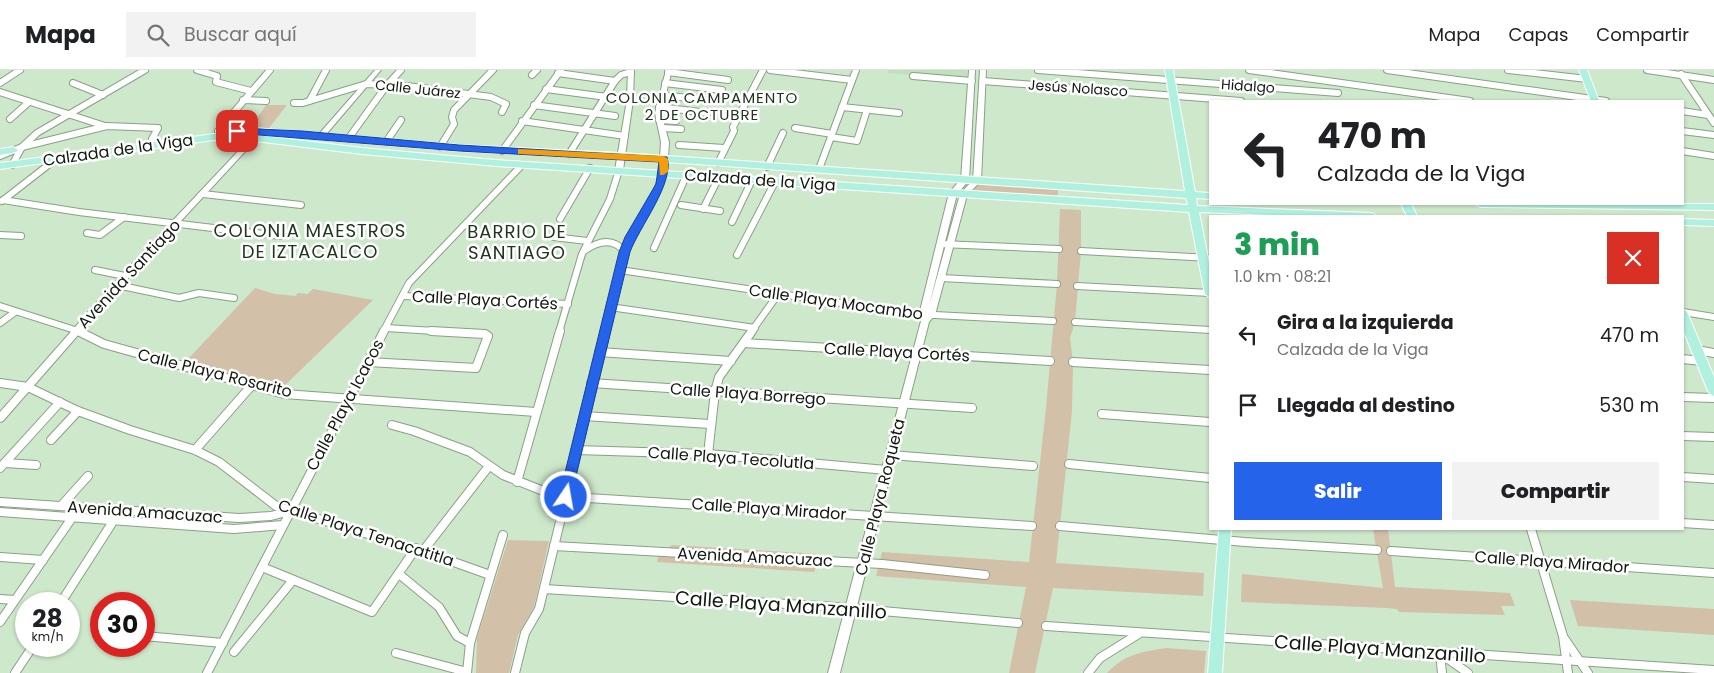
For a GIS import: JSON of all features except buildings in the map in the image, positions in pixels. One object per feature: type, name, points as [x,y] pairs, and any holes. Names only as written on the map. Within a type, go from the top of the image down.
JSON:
[{"type":"main road","points":[[1169,70],[1193,209],[1206,258],[1209,285]]},
{"type":"main road","points":[[1583,70],[1595,100]]},
{"type":"main road","name":"Calzada de la Viga","points":[[0,166],[16,154],[56,159],[131,145],[152,139],[218,131],[258,135],[362,151],[452,160],[663,173],[685,179],[718,177],[1193,209],[1346,215]]},
{"type":"main road","name":"Calzada de la Viga","points":[[0,158],[16,154],[214,137],[258,135],[321,136],[502,151],[622,156],[1209,196]]},
{"type":"main road","points":[[452,160],[459,148]]},
{"type":"main road","points":[[0,152],[16,154]]},
{"type":"main road","points":[[1060,185],[1060,200]]},
{"type":"main road","points":[[1638,205],[1714,207]]},
{"type":"main road","points":[[1684,222],[1714,223]]},
{"type":"main road","points":[[1684,319],[1714,391]]},
{"type":"main road","points":[[1215,673],[1225,534]]},
{"type":"street","points":[[0,83],[20,70]]},
{"type":"street","points":[[16,154],[37,133],[145,70]]},
{"type":"street","points":[[197,70],[216,76],[216,82],[250,91]]},
{"type":"street","points":[[218,131],[242,100],[270,70]]},
{"type":"street","points":[[310,100],[326,70]]},
{"type":"street","points":[[321,136],[378,70]]},
{"type":"street","points":[[348,139],[387,85],[401,70]]},
{"type":"street","points":[[440,146],[454,124],[453,112],[493,70]]},
{"type":"street","points":[[718,163],[763,70]]},
{"type":"street","points":[[770,70],[852,80]]},
{"type":"street","points":[[819,170],[856,70]]},
{"type":"street","points":[[953,193],[965,180],[972,70]]},
{"type":"street","points":[[964,194],[977,181],[983,70]]},
{"type":"street","name":"Hidalgo","points":[[1038,70],[1338,93]]},
{"type":"street","points":[[1249,70],[1463,100]]},
{"type":"street","points":[[1387,70],[1595,100]]},
{"type":"street","points":[[1508,70],[1587,79]]},
{"type":"street","points":[[1647,70],[1680,72],[1714,80]]},
{"type":"street","points":[[516,482],[583,251],[609,204],[616,187],[630,100],[631,71],[621,75],[615,81],[569,154]]},
{"type":"street","points":[[515,673],[525,633],[538,609],[544,589],[624,252],[630,237],[661,184],[665,142],[659,120],[659,107],[668,71],[728,80]]},
{"type":"street","points":[[502,151],[522,121],[560,72],[615,81]]},
{"type":"street","points":[[1680,72],[1714,123]]},
{"type":"street","points":[[914,76],[972,81]]},
{"type":"street","name":"Jesús Nolasco","points":[[983,81],[1227,100]]},
{"type":"street","points":[[73,83],[103,96]]},
{"type":"street","points":[[664,83],[722,90]]},
{"type":"street","name":"Calle Juárez","points":[[294,103],[303,103],[366,84],[492,96],[506,104],[502,112]]},
{"type":"street","points":[[546,89],[630,100]]},
{"type":"street","points":[[0,92],[107,126],[158,128],[152,139]]},
{"type":"street","points":[[661,95],[716,101]]},
{"type":"street","points":[[242,100],[266,101]]},
{"type":"street","points":[[10,118],[29,102]]},
{"type":"street","points":[[534,105],[615,116]]},
{"type":"street","points":[[659,107],[708,113]]},
{"type":"street","points":[[842,107],[899,114]]},
{"type":"street","points":[[795,128],[857,141],[867,110]]},
{"type":"street","points":[[1684,111],[1708,115]]},
{"type":"street","points":[[386,142],[402,120]]},
{"type":"street","points":[[659,120],[676,121]]},
{"type":"street","points":[[522,121],[625,136]]},
{"type":"street","points":[[16,154],[107,126]]},
{"type":"street","points":[[662,128],[681,129]]},
{"type":"street","points":[[1684,131],[1714,135]]},
{"type":"street","points":[[767,167],[783,133]]},
{"type":"street","name":"Avenida Santiago","points":[[0,418],[125,276],[258,135]]},
{"type":"street","points":[[679,145],[724,148]]},
{"type":"street","points":[[1684,151],[1714,156]]},
{"type":"street","points":[[1,201],[56,159]]},
{"type":"street","name":"Calle Playa Icacos","points":[[207,673],[349,398],[415,275],[522,165]]},
{"type":"street","points":[[560,219],[590,168]]},
{"type":"street","points":[[703,209],[718,177]]},
{"type":"street","points":[[654,248],[685,179]]},
{"type":"street","points":[[732,222],[752,180]]},
{"type":"street","points":[[736,255],[775,182]]},
{"type":"street","name":"Calle Playa Roqueta","points":[[834,673],[926,317],[953,193]]},
{"type":"street","points":[[203,194],[301,205]]},
{"type":"street","name":"Calle Playa Roqueta","points":[[926,317],[941,278],[964,194]]},
{"type":"street","points":[[1,201],[124,218],[280,236]]},
{"type":"street","points":[[681,205],[720,211]]},
{"type":"street","points":[[87,233],[100,235],[124,218]]},
{"type":"street","points":[[0,235],[20,236]]},
{"type":"street","points":[[554,237],[587,242]]},
{"type":"street","points":[[583,251],[596,242],[602,241],[615,242],[621,245],[624,252]]},
{"type":"street","points":[[941,244],[1059,249]]},
{"type":"street","points":[[1081,251],[1206,258]]},
{"type":"street","points":[[95,270],[125,276]]},
{"type":"street","name":"Calle Playa Mocambo","points":[[620,270],[926,317],[1053,321]]},
{"type":"street","points":[[941,278],[1057,284]]},
{"type":"street","points":[[117,285],[178,298],[200,293],[234,298]]},
{"type":"street","points":[[1077,286],[1209,294]]},
{"type":"street","points":[[708,454],[710,424],[719,377],[779,293]]},
{"type":"street","name":"Calle Playa Cortés","points":[[403,296],[568,304]]},
{"type":"street","name":"Calle Playa Rosarito","points":[[0,306],[77,330],[104,344],[284,394],[536,412]]},
{"type":"street","points":[[610,307],[755,328]]},
{"type":"street","points":[[0,323],[15,312]]},
{"type":"street","points":[[1684,317],[1714,317]]},
{"type":"street","points":[[1075,322],[1209,330]]},
{"type":"street","points":[[368,362],[476,368],[488,340],[488,336],[485,334],[386,328]]},
{"type":"street","name":"Calle Playa Cortés","points":[[744,343],[1050,361]]},
{"type":"street","points":[[1697,350],[1714,353]]},
{"type":"street","points":[[599,352],[731,361]]},
{"type":"street","points":[[1684,360],[1702,361]]},
{"type":"street","points":[[1073,362],[1209,370]]},
{"type":"street","name":"Calle Playa Borrego","points":[[592,383],[972,408]]},
{"type":"street","name":"Calle Playa Tenacatitla","points":[[0,384],[28,387],[78,410],[130,430],[195,450],[219,462],[276,506],[420,549],[490,575]]},
{"type":"street","points":[[195,450],[252,386]]},
{"type":"street","points":[[1684,397],[1714,398]]},
{"type":"street","points":[[2,466],[60,402]]},
{"type":"street","points":[[51,440],[78,410]]},
{"type":"street","points":[[1102,414],[1209,422]]},
{"type":"street","points":[[584,416],[710,424]]},
{"type":"street","name":"Calle Playa Mirador","points":[[392,425],[414,431],[470,452],[516,482],[556,496],[1032,526]]},
{"type":"street","points":[[1684,436],[1714,437]]},
{"type":"street","name":"Calle Playa Tecolutla","points":[[576,450],[708,454],[886,470]]},
{"type":"street","points":[[890,455],[1033,466]]},
{"type":"street","points":[[1069,464],[1209,478]]},
{"type":"street","points":[[2,466],[36,465]]},
{"type":"street","points":[[262,567],[372,612],[399,574],[489,466]]},
{"type":"street","points":[[61,506],[88,476]]},
{"type":"street","points":[[1684,477],[1714,479]]},
{"type":"street","name":"Avenida Amacuzac","points":[[0,502],[239,518],[271,516],[290,511]]},
{"type":"street","points":[[21,592],[78,507]]},
{"type":"street","name":"Avenida Amacuzac","points":[[0,512],[234,529],[283,525]]},
{"type":"street","points":[[68,592],[114,520]]},
{"type":"street","points":[[1684,523],[1714,525]]},
{"type":"street","points":[[1060,526],[1225,534],[1377,550]]},
{"type":"street","points":[[1531,530],[1563,636],[1568,673]]},
{"type":"street","points":[[396,653],[428,664],[467,672],[470,643],[503,536]]},
{"type":"street","name":"Avenida Amacuzac","points":[[554,546],[863,563],[985,575]]},
{"type":"street","name":"Calle Playa Mirador","points":[[1391,551],[1714,573]]},
{"type":"street","points":[[0,557],[43,560]]},
{"type":"street","points":[[399,574],[439,607],[457,636],[470,643]]},
{"type":"street","points":[[234,652],[293,580]]},
{"type":"street","name":"Calle Playa Manzanillo","points":[[544,589],[852,609],[1018,623]]},
{"type":"street","points":[[0,599],[15,600]]},
{"type":"street","points":[[0,622],[15,600]]},
{"type":"street","name":"Calle Playa Manzanillo","points":[[1046,626],[1714,670]]},
{"type":"street","points":[[1088,673],[1100,658],[1140,633]]},
{"type":"street","points":[[1563,636],[1588,673]]},
{"type":"street","points":[[155,637],[223,643]]},
{"type":"street","points":[[1440,653],[1442,673]]},
{"type":"street","points":[[1440,653],[1468,673]]},
{"type":"street","points":[[15,673],[26,657]]},
{"type":"shaded area","points":[[888,70],[967,70],[966,79],[888,73]]},
{"type":"shaded area","points":[[266,105],[287,105],[269,128],[251,127]]},
{"type":"shaded area","points":[[978,182],[1058,186],[1058,199],[973,193]]},
{"type":"shaded area","points":[[1060,209],[1081,210],[1081,251],[1075,322],[1070,338],[1073,362],[1072,411],[1056,563],[1204,573],[1203,596],[1053,588],[1035,673],[1009,673],[1026,587],[876,576],[882,552],[1029,562],[1057,284]]},
{"type":"shaded area","points":[[255,288],[275,294],[295,296],[298,293],[308,294],[313,289],[373,300],[281,389],[187,360]]},
{"type":"shaded area","points":[[1373,530],[1388,530],[1395,587],[1510,593],[1515,606],[1501,606],[1505,615],[1399,612],[1397,609],[1387,608],[1241,602],[1242,574],[1383,588]]},
{"type":"shaded area","points":[[508,540],[549,541],[534,607],[518,635],[509,673],[476,673],[477,638]]},
{"type":"shaded area","points":[[672,545],[821,554],[814,572],[657,562],[658,557]]},
{"type":"shaded area","points":[[1570,600],[1714,609],[1714,635],[1578,626]]},
{"type":"shaded area","points":[[1166,648],[1206,651],[1204,673],[1107,673],[1120,662],[1134,655]]},
{"type":"slow traffic","points":[[521,152],[664,159],[663,172]]},
{"type":"district","name":"COLONIA CAMPAMENTO 2 DE OCTUBRE","points":[[702,106]]},
{"type":"district","name":"COLONIA MAESTROS DE IZTACALCO","points":[[310,240]]},
{"type":"district","name":"BARRIO DE SANTIAGO","points":[[517,241]]},
{"type":"route","points":[[237,131],[302,134],[459,148],[664,159],[661,184],[630,237],[624,252],[566,497]]}]
